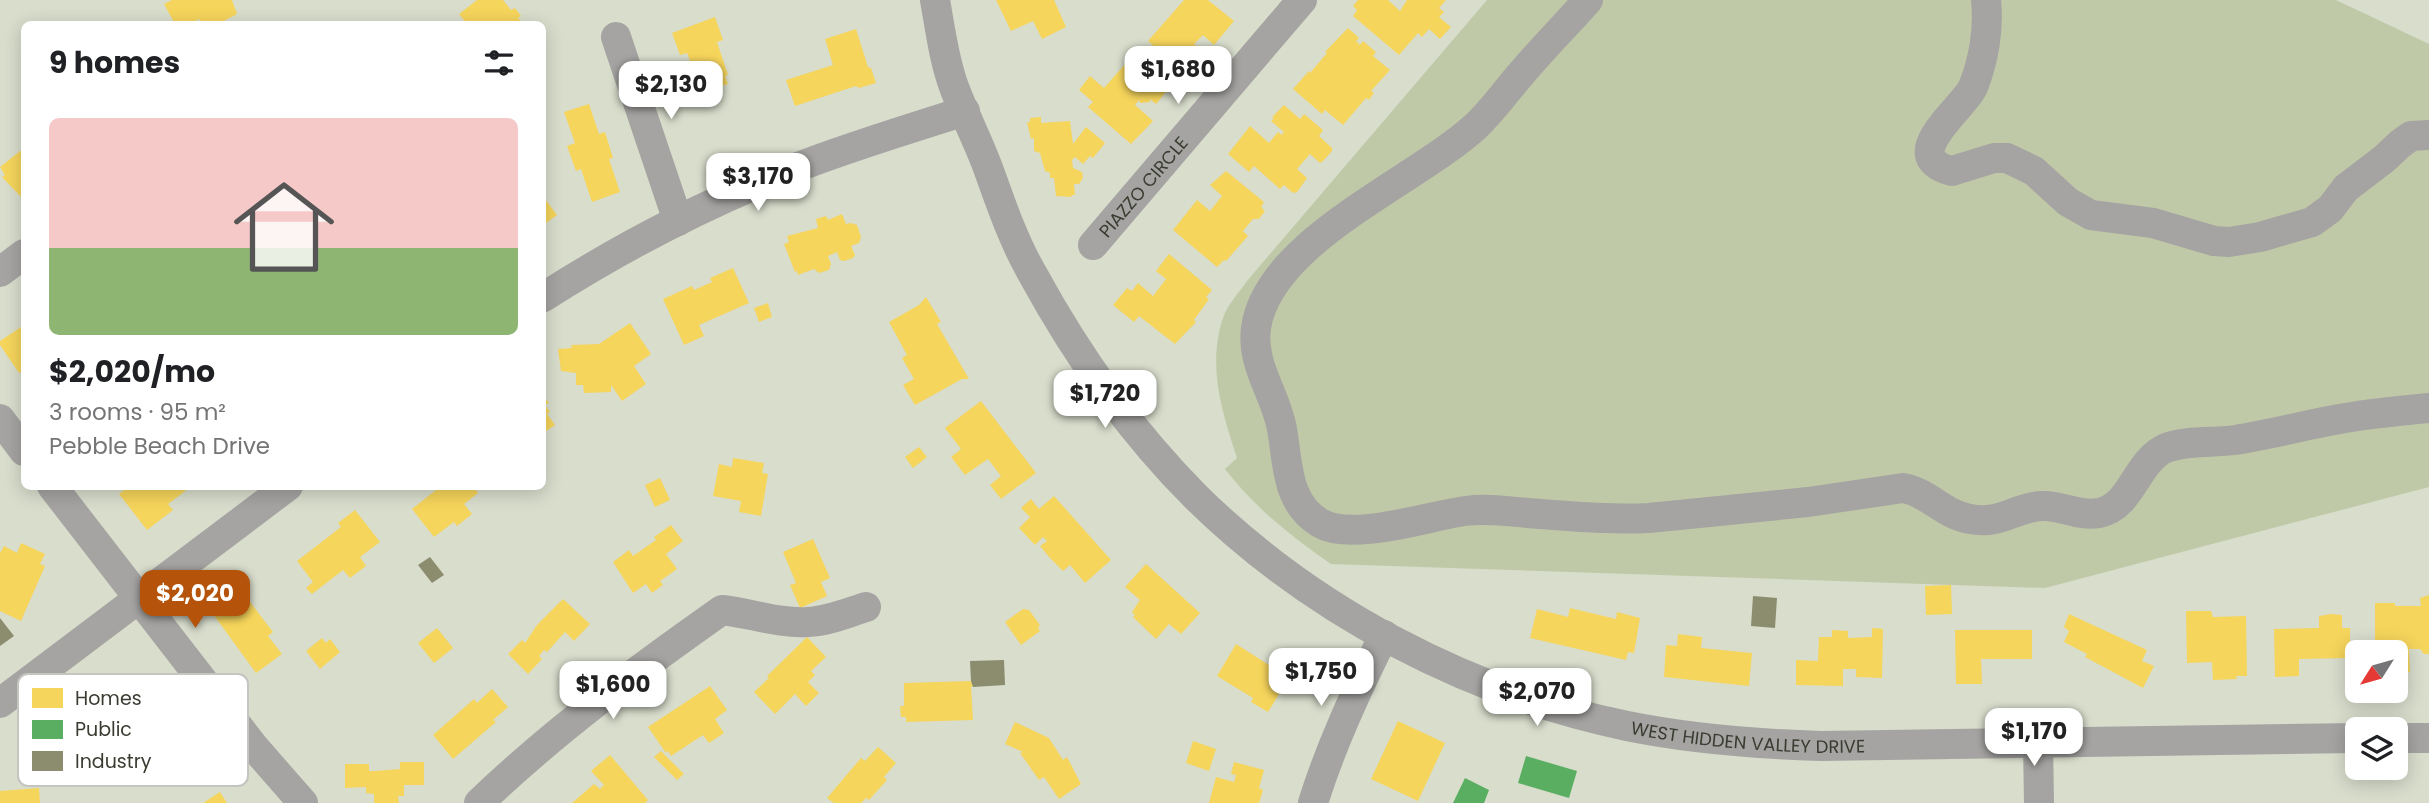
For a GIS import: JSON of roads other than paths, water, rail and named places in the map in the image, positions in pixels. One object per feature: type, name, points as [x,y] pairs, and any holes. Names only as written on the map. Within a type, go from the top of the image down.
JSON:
[{"type":"street","name":"WEST HIDDEN VALLEY DRIVE","points":[[935,0],[953,84],[1004,214],[1030,271],[1102,386],[1149,445],[1196,496],[1241,537],[1298,582],[1384,635],[1454,670],[1544,704],[1624,726],[1754,744],[1821,746],[2345,738]]},
{"type":"street","name":"PIAZZO CIRCLE","points":[[1093,245],[1302,0]]},
{"type":"street","points":[[1588,0],[1476,126],[1455,145],[1364,205],[1312,244],[1296,257],[1267,293],[1255,330],[1256,354],[1263,379],[1280,416],[1288,474],[1298,502],[1309,515],[1322,524],[1336,529],[1380,527],[1478,510],[1623,519],[1649,518],[1808,502],[1903,488],[1914,490],[1943,510],[1969,519],[2001,519],[2038,506],[2091,514],[2117,505],[2146,463],[2165,449],[2181,444],[2237,439],[2358,416],[2429,408]]},
{"type":"street","points":[[1986,0],[1987,30],[1977,76],[1964,102],[1939,128],[1932,140],[1932,157],[1937,164],[1952,171],[1994,158],[2007,158],[2020,163],[2068,202],[2091,215],[2153,223],[2214,240],[2229,242],[2253,239],[2312,222],[2330,209],[2352,183],[2400,144],[2411,136],[2429,135]]},
{"type":"street","points":[[616,37],[678,221]]},
{"type":"street","points":[[546,295],[654,232],[798,167],[965,111]]},
{"type":"street","points":[[0,272],[21,256]]},
{"type":"street","points":[[0,419],[21,447]]},
{"type":"street","points":[[55,490],[197,674]]},
{"type":"street","points":[[39,674],[283,490]]},
{"type":"street","points":[[479,803],[573,720],[643,665],[722,610],[752,613],[785,621],[808,622],[834,618],[866,607]]},
{"type":"street","points":[[1313,803],[1324,768],[1352,701],[1384,635]]},
{"type":"street","points":[[0,703],[18,690]]},
{"type":"street","points":[[2408,738],[2429,738]]},
{"type":"street","points":[[248,739],[303,803]]},
{"type":"street","points":[[2038,743],[2039,803]]}]
